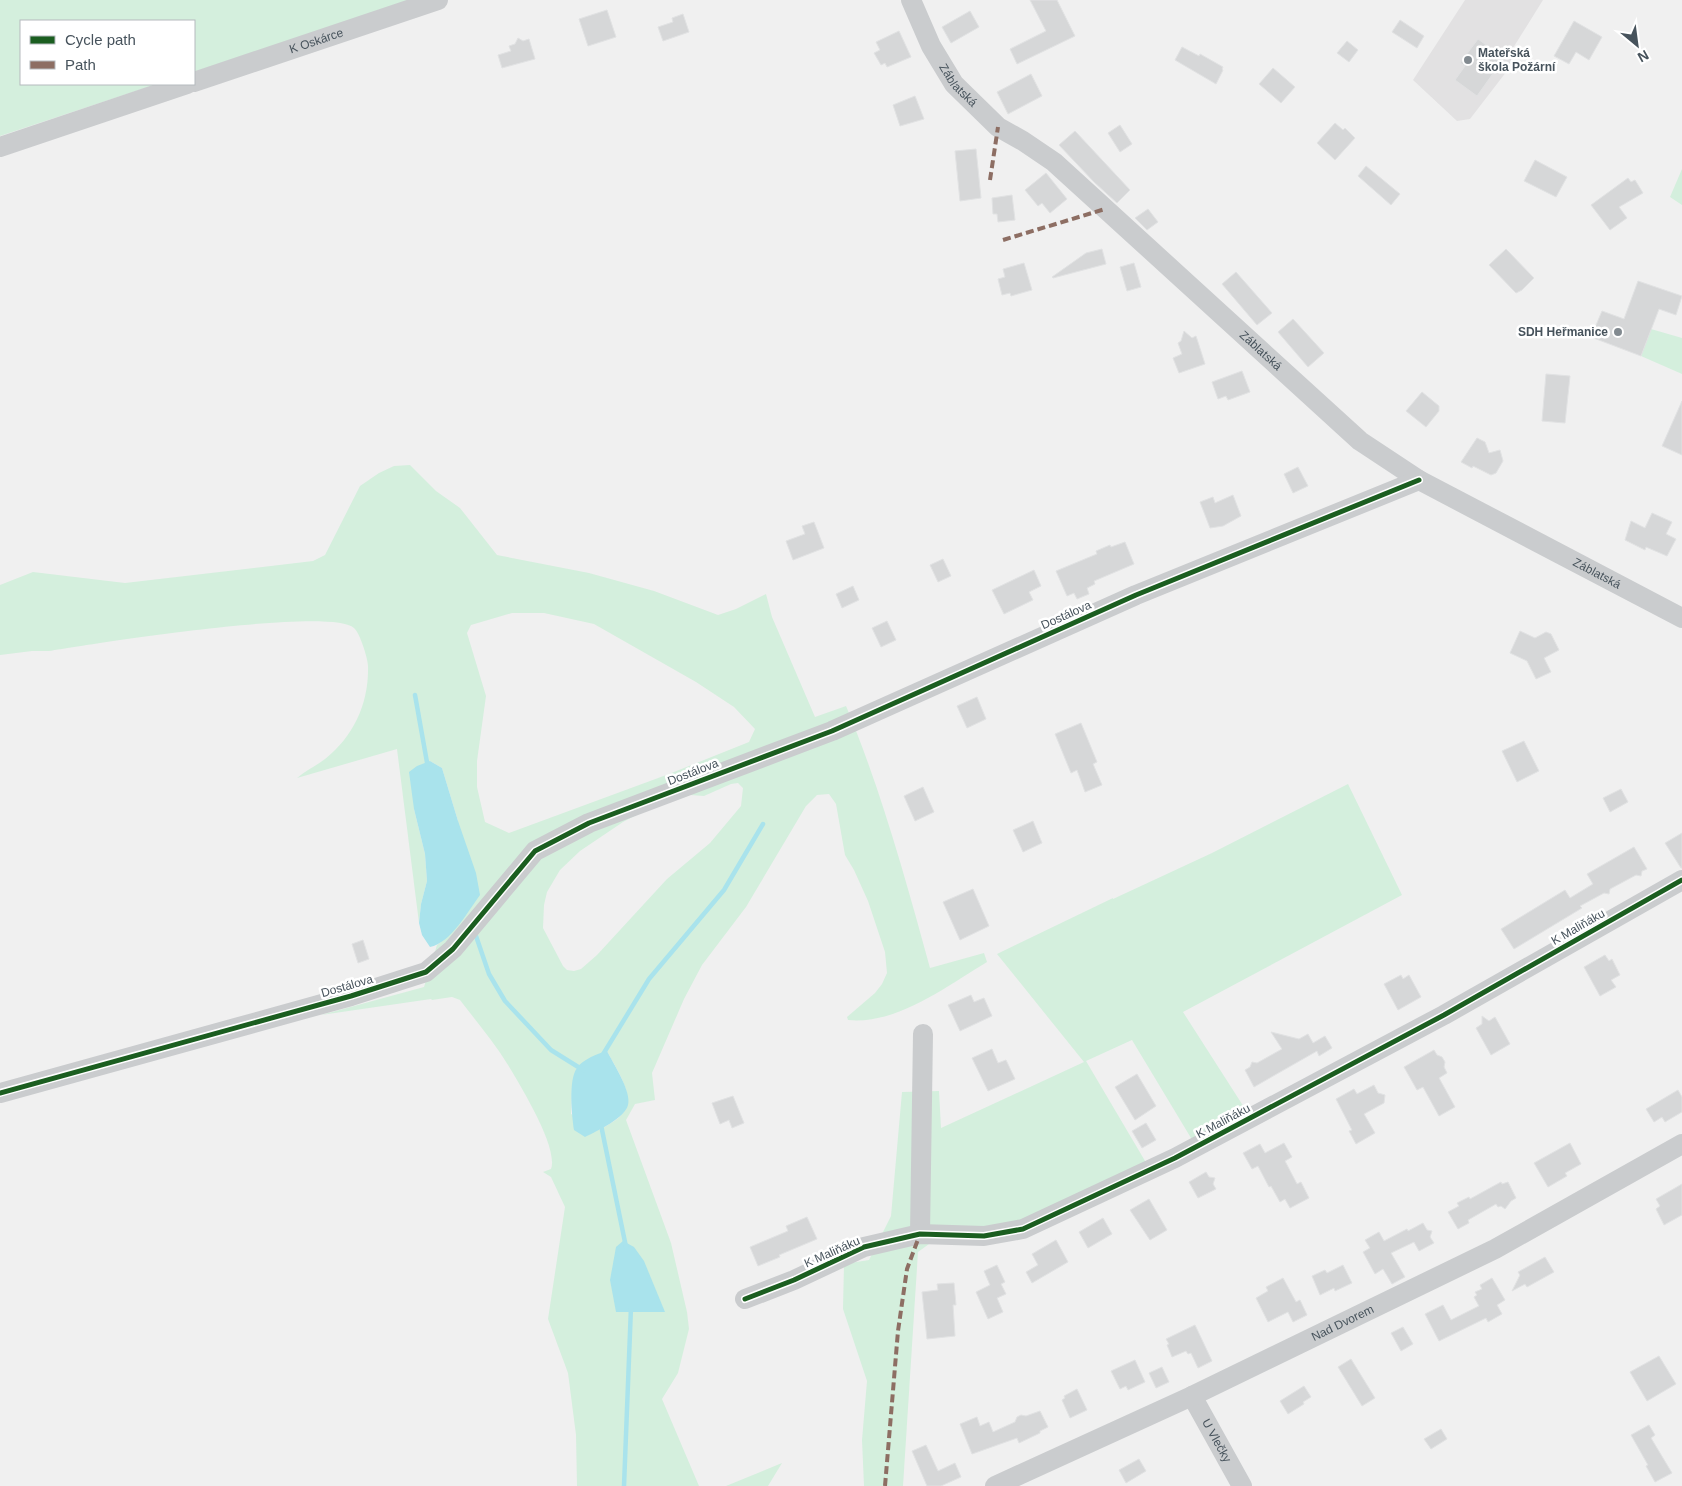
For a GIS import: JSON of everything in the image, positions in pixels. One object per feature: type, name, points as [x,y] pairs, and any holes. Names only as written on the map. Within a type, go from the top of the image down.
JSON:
[{"type":"street","name":"K Oskárce","points":[[195,82],[438,0]]},
{"type":"street","name":"Záblatská","points":[[911,0],[931,46],[954,84],[998,127],[1054,162],[1360,442],[1419,480],[1682,618]]},
{"type":"street","points":[[0,148],[184,85]]},
{"type":"street","name":"Dostálova","points":[[0,1093],[351,996],[426,972],[453,949],[535,851],[589,823],[832,731],[1136,595],[1419,480]]},
{"type":"street","name":"K Maliňáku","points":[[745,1299],[794,1280],[864,1247],[920,1234],[984,1236],[1023,1229],[1032,1225],[1175,1158],[1444,1015],[1682,880]]},
{"type":"street","points":[[920,1234],[923,1034]]},
{"type":"street","name":"Nad Dvorem","points":[[995,1486],[1192,1396],[1495,1249],[1682,1144]]},
{"type":"street","name":"U Vlečky","points":[[1192,1396],[1242,1486]]},
{"type":"shaded area","name":"Mateřská škola Požární","points":[[1465,0],[1543,0],[1513,48],[1510,67],[1470,119],[1457,121],[1413,80]]},
{"type":"green space","points":[[0,0],[409,0],[195,72],[195,20],[20,20],[20,85],[154,85],[0,136]]},
{"type":"green space","points":[[1682,169],[1682,205],[1670,197]]},
{"type":"green space","points":[[1651,329],[1682,338],[1682,374],[1641,356]]},
{"type":"green space","points":[[410,465],[436,491],[460,508],[497,555],[589,573],[654,591],[718,615],[736,609],[766,594],[772,617],[815,717],[846,706],[882,803],[930,968],[984,953],[987,962],[921,1002],[903,1010],[866,1020],[848,1020],[847,1017],[875,993],[887,973],[885,952],[868,901],[845,855],[836,804],[829,794],[817,795],[806,806],[746,907],[702,965],[684,999],[652,1073],[655,1100],[635,1104],[626,1120],[671,1243],[687,1312],[689,1329],[678,1373],[662,1399],[699,1486],[577,1486],[576,1435],[568,1373],[548,1319],[565,1207],[551,1177],[543,1172],[551,1169],[552,1159],[544,1132],[537,1117],[503,1056],[460,1000],[452,997],[431,999],[321,1015],[424,987],[437,945],[445,939],[458,821],[442,768],[430,761],[414,809],[425,854],[427,881],[421,904],[419,923],[397,749],[297,778],[335,750],[352,729],[358,718],[366,693],[368,663],[361,640],[354,628],[336,622],[302,621],[258,624],[111,641],[49,651],[0,655],[0,585],[33,572],[125,583],[313,561],[325,555],[360,486],[379,473],[394,466]],"holes":[[[512,613],[544,613],[594,624],[696,682],[734,707],[755,729],[749,742],[669,774],[509,833],[485,822],[477,787],[477,761],[486,696],[467,633],[471,625]],[[738,783],[743,788],[741,806],[710,843],[667,879],[597,955],[581,969],[567,970],[543,928],[544,905],[547,892],[560,870],[580,851],[640,813],[690,795],[704,796],[731,784]],[[607,1051],[623,1082],[628,1099],[627,1106],[618,1118],[600,1130],[571,1114],[572,1086],[577,1068]]]},
{"type":"green space","points":[[1348,784],[1402,895],[1183,1012],[1249,1115],[1194,1143],[1132,1040],[1086,1061],[1148,1166],[1028,1223],[947,1231],[918,1252],[903,1486],[864,1486],[862,1440],[867,1381],[843,1309],[844,1264],[869,1260],[891,1216],[902,1092],[939,1091],[941,1128],[1084,1062],[997,954],[1212,853]]},
{"type":"green space","points":[[782,1463],[768,1486],[726,1486]]},
{"type":"water","points":[[430,761],[442,768],[476,873],[480,895],[452,933],[438,944],[430,947],[422,935],[419,923],[421,904],[427,881],[425,854],[414,809],[409,772],[417,766]]},
{"type":"water","points":[[607,1051],[625,1085],[628,1105],[622,1115],[585,1137],[574,1130],[571,1098],[572,1081],[579,1065],[595,1055]]},
{"type":"water","points":[[623,1241],[634,1247],[644,1261],[665,1312],[616,1312],[610,1280],[616,1247]]},
{"type":"building","points":[[1030,0],[1057,0],[1075,36],[1017,64],[1010,49],[1046,31]]},
{"type":"building","points":[[607,10],[616,37],[588,46],[579,19]]},
{"type":"building","points":[[970,11],[979,27],[951,43],[942,27]]},
{"type":"building","points":[[683,14],[689,32],[663,41],[658,27],[673,22],[672,18]]},
{"type":"building","points":[[1400,20],[1424,36],[1417,48],[1392,32]]},
{"type":"building","points":[[1574,21],[1602,37],[1589,60],[1576,52],[1569,64],[1554,56]]},
{"type":"building","points":[[899,31],[911,57],[887,67],[885,63],[881,65],[874,53],[880,50],[876,42]]},
{"type":"building","points":[[518,38],[523,41],[529,39],[535,59],[502,68],[498,55],[511,51],[509,46],[515,44]]},
{"type":"building","points":[[1478,39],[1504,58],[1477,96],[1455,80],[1465,66],[1460,63]]},
{"type":"building","points":[[1347,41],[1358,50],[1349,62],[1337,53]]},
{"type":"building","points":[[1182,47],[1199,56],[1200,54],[1223,67],[1216,84],[1175,60]]},
{"type":"building","points":[[1273,68],[1295,87],[1281,103],[1259,84]]},
{"type":"building","points":[[1031,74],[1042,96],[1008,114],[997,92]]},
{"type":"building","points":[[915,96],[924,119],[900,126],[893,105]]},
{"type":"building","points":[[1335,123],[1343,130],[1345,128],[1355,138],[1335,160],[1317,143]]},
{"type":"building","points":[[1120,125],[1132,144],[1120,152],[1108,133]]},
{"type":"building","points":[[1075,131],[1130,190],[1117,203],[1059,145]]},
{"type":"building","points":[[976,149],[981,198],[960,201],[955,151]]},
{"type":"building","points":[[1535,160],[1567,177],[1556,197],[1524,181]]},
{"type":"building","points":[[1366,166],[1400,194],[1391,205],[1358,176]]},
{"type":"building","points":[[1046,173],[1067,199],[1050,213],[1042,203],[1038,206],[1025,190]]},
{"type":"building","points":[[1628,178],[1631,182],[1635,180],[1643,193],[1619,207],[1627,218],[1610,230],[1591,205]]},
{"type":"building","points":[[1012,195],[1015,220],[998,222],[997,214],[993,214],[992,198]]},
{"type":"building","points":[[1148,209],[1158,222],[1147,230],[1135,218]]},
{"type":"building","points":[[1102,249],[1106,264],[1052,277],[1086,253]]},
{"type":"building","points":[[1506,249],[1534,278],[1522,290],[1516,293],[1489,265]]},
{"type":"building","points":[[1024,263],[1032,290],[1011,296],[1010,293],[1002,295],[998,279],[1005,277],[1003,269]]},
{"type":"building","points":[[1134,263],[1141,287],[1127,291],[1120,267]]},
{"type":"building","points":[[1236,272],[1272,313],[1257,325],[1222,284]]},
{"type":"building","points":[[1638,281],[1682,296],[1676,315],[1659,309],[1641,356],[1591,337],[1602,311],[1624,319]]},
{"type":"building","points":[[1293,319],[1324,353],[1308,367],[1278,332]]},
{"type":"building","points":[[1184,331],[1192,338],[1196,336],[1205,364],[1179,373],[1173,358],[1182,354],[1178,343],[1181,341]]},
{"type":"building","points":[[1242,371],[1250,392],[1228,400],[1226,396],[1218,399],[1212,382]]},
{"type":"building","points":[[1546,374],[1570,376],[1565,423],[1542,421]]},
{"type":"building","points":[[1422,392],[1439,406],[1439,411],[1426,427],[1406,411]]},
{"type":"building","points":[[1682,401],[1682,455],[1662,446]]},
{"type":"building","points":[[1477,438],[1485,442],[1489,453],[1500,450],[1503,461],[1496,473],[1491,475],[1461,462]]},
{"type":"building","points":[[1298,467],[1308,486],[1293,493],[1284,474]]},
{"type":"building","points":[[1233,495],[1241,516],[1223,526],[1210,528],[1200,502],[1213,497],[1215,503]]},
{"type":"building","points":[[1652,513],[1672,522],[1666,534],[1676,539],[1667,556],[1646,547],[1645,550],[1625,540],[1631,521],[1645,528]]},
{"type":"building","points":[[814,522],[824,548],[793,560],[786,541],[805,534],[802,526]]},
{"type":"building","points":[[1125,542],[1134,564],[1094,581],[1095,584],[1087,588],[1089,594],[1077,599],[1074,593],[1067,596],[1056,571],[1097,554],[1096,551],[1110,545],[1111,547]]},
{"type":"building","points":[[943,559],[951,576],[938,582],[930,565]]},
{"type":"building","points":[[1034,570],[1041,586],[1029,592],[1033,600],[1004,614],[992,590]]},
{"type":"building","points":[[853,586],[859,600],[842,608],[836,594]]},
{"type":"building","points":[[887,621],[896,640],[881,647],[872,628]]},
{"type":"building","points":[[1520,631],[1535,638],[1546,632],[1551,634],[1559,650],[1544,658],[1551,672],[1536,679],[1527,661],[1510,653]]},
{"type":"building","points":[[977,697],[986,719],[967,728],[957,706]]},
{"type":"building","points":[[1081,723],[1097,762],[1093,764],[1102,785],[1085,792],[1077,770],[1071,773],[1055,734]]},
{"type":"building","points":[[1524,741],[1539,771],[1517,782],[1502,751]]},
{"type":"building","points":[[923,787],[934,812],[915,821],[904,796]]},
{"type":"building","points":[[1621,789],[1628,802],[1610,812],[1603,798]]},
{"type":"building","points":[[1033,821],[1042,843],[1023,852],[1013,830]]},
{"type":"building","points":[[1682,833],[1682,868],[1681,868],[1665,843]]},
{"type":"building","points":[[1634,847],[1647,869],[1642,871],[1641,876],[1636,875],[1610,889],[1609,894],[1604,893],[1580,906],[1582,908],[1514,949],[1501,929],[1565,890],[1570,898],[1593,884],[1587,874]]},
{"type":"building","points":[[973,889],[989,926],[960,940],[943,902]]},
{"type":"building","points":[[363,940],[369,959],[358,963],[352,944]]},
{"type":"building","points":[[1605,955],[1609,961],[1612,959],[1620,975],[1611,980],[1616,987],[1600,996],[1584,967]]},
{"type":"building","points":[[1401,975],[1403,979],[1409,975],[1421,997],[1398,1010],[1384,984]]},
{"type":"building","points":[[971,995],[974,1002],[984,998],[992,1016],[960,1031],[948,1005]]},
{"type":"building","points":[[1482,1016],[1489,1021],[1495,1017],[1510,1044],[1491,1055],[1476,1028],[1482,1024]]},
{"type":"building","points":[[1271,1032],[1299,1039],[1308,1034],[1313,1043],[1325,1036],[1332,1048],[1319,1056],[1317,1051],[1254,1087],[1245,1070],[1250,1067],[1252,1062],[1257,1063],[1282,1049]]},
{"type":"building","points":[[992,1049],[998,1063],[1006,1060],[1015,1079],[988,1091],[972,1058]]},
{"type":"building","points":[[1434,1050],[1445,1062],[1444,1067],[1447,1073],[1439,1078],[1455,1107],[1439,1116],[1423,1087],[1417,1090],[1404,1067]]},
{"type":"building","points":[[1137,1074],[1156,1106],[1135,1120],[1115,1087]]},
{"type":"building","points":[[1374,1085],[1378,1093],[1385,1095],[1384,1103],[1364,1114],[1375,1133],[1356,1144],[1349,1131],[1352,1130],[1336,1099],[1354,1089],[1357,1094]]},
{"type":"building","points":[[1678,1090],[1682,1097],[1682,1112],[1665,1122],[1662,1117],[1654,1122],[1646,1109]]},
{"type":"building","points":[[733,1096],[744,1123],[732,1128],[729,1120],[720,1124],[712,1103]]},
{"type":"building","points":[[1146,1123],[1156,1140],[1142,1148],[1132,1131]]},
{"type":"building","points":[[1284,1143],[1292,1157],[1285,1161],[1297,1184],[1301,1182],[1309,1198],[1290,1208],[1285,1199],[1280,1202],[1271,1186],[1269,1187],[1258,1166],[1252,1169],[1243,1153],[1260,1144],[1265,1153]]},
{"type":"building","points":[[1570,1143],[1581,1164],[1565,1173],[1567,1176],[1548,1187],[1534,1163]]},
{"type":"building","points":[[1206,1172],[1209,1177],[1215,1178],[1213,1184],[1216,1189],[1198,1198],[1189,1182]]},
{"type":"building","points":[[1501,1182],[1502,1184],[1508,1182],[1516,1198],[1505,1209],[1501,1206],[1498,1207],[1496,1204],[1468,1220],[1469,1223],[1458,1229],[1448,1212],[1459,1206],[1457,1203],[1469,1197],[1470,1199]]},
{"type":"building","points":[[1682,1184],[1682,1215],[1664,1225],[1656,1209],[1660,1206],[1656,1199]]},
{"type":"building","points":[[1149,1199],[1167,1230],[1150,1240],[1130,1210]]},
{"type":"building","points":[[807,1217],[817,1239],[758,1266],[750,1247],[788,1231],[786,1226]]},
{"type":"building","points":[[1103,1218],[1112,1234],[1088,1248],[1079,1232]]},
{"type":"building","points":[[1423,1223],[1427,1230],[1432,1231],[1430,1237],[1434,1243],[1419,1251],[1414,1242],[1391,1253],[1405,1277],[1392,1284],[1383,1269],[1375,1274],[1363,1252],[1370,1248],[1365,1240],[1379,1232],[1384,1241]]},
{"type":"building","points":[[1056,1240],[1068,1262],[1032,1283],[1026,1272],[1038,1265],[1032,1254]]},
{"type":"building","points":[[1545,1257],[1554,1272],[1527,1287],[1525,1284],[1512,1291],[1520,1275],[1518,1272]]},
{"type":"building","points":[[997,1265],[1005,1282],[1001,1284],[1006,1294],[997,1298],[1003,1312],[988,1319],[976,1292],[990,1285],[984,1271]]},
{"type":"building","points":[[1343,1265],[1352,1283],[1335,1291],[1334,1288],[1320,1295],[1312,1276],[1325,1270],[1327,1273]]},
{"type":"building","points":[[1283,1278],[1296,1302],[1300,1300],[1307,1315],[1293,1322],[1288,1312],[1268,1322],[1256,1298],[1268,1291],[1266,1287]]},
{"type":"building","points":[[1492,1278],[1505,1300],[1497,1305],[1502,1314],[1488,1322],[1486,1318],[1439,1341],[1425,1314],[1443,1305],[1451,1320],[1479,1306],[1474,1297],[1477,1295],[1475,1292],[1482,1289],[1480,1285]]},
{"type":"building","points":[[954,1283],[956,1305],[953,1305],[955,1336],[927,1339],[922,1292],[938,1290],[937,1284]]},
{"type":"building","points":[[1195,1325],[1212,1361],[1198,1368],[1191,1353],[1188,1354],[1186,1351],[1172,1357],[1166,1339]]},
{"type":"building","points":[[1403,1327],[1413,1344],[1401,1351],[1391,1333]]},
{"type":"building","points":[[1659,1356],[1676,1384],[1647,1401],[1630,1372]]},
{"type":"building","points":[[1351,1359],[1375,1398],[1362,1406],[1338,1367]]},
{"type":"building","points":[[1135,1360],[1145,1382],[1128,1390],[1126,1386],[1120,1389],[1111,1371]]},
{"type":"building","points":[[1162,1367],[1169,1382],[1156,1388],[1149,1373]]},
{"type":"building","points":[[1304,1386],[1311,1397],[1288,1414],[1280,1401]]},
{"type":"building","points":[[1077,1389],[1087,1410],[1070,1418],[1062,1400],[1065,1398],[1064,1396]]},
{"type":"building","points":[[1040,1411],[1048,1427],[1040,1431],[1040,1433],[1019,1443],[1017,1438],[972,1454],[960,1424],[977,1417],[980,1426],[989,1422],[993,1432],[1015,1422],[1017,1417],[1021,1415],[1026,1416]]},
{"type":"building","points":[[1649,1425],[1655,1435],[1651,1438],[1672,1473],[1655,1482],[1631,1435]]},
{"type":"building","points":[[1441,1429],[1447,1439],[1431,1449],[1424,1439]]},
{"type":"building","points":[[926,1445],[938,1471],[955,1463],[961,1477],[941,1486],[927,1486],[912,1451]]},
{"type":"building","points":[[1139,1459],[1146,1471],[1126,1483],[1119,1470]]},
{"type":"waterway","points":[[415,695],[428,768]]},
{"type":"waterway","points":[[602,1056],[649,979],[724,890],[763,824]]},
{"type":"waterway","points":[[476,936],[489,974],[505,1001],[551,1050],[583,1070]]},
{"type":"waterway","points":[[601,1125],[626,1247]]},
{"type":"waterway","points":[[624,1486],[631,1307]]},
{"type":"marked path","points":[[990,180],[998,127]]},
{"type":"marked path","points":[[1003,240],[1105,209]]},
{"type":"marked path","points":[[885,1486],[898,1331],[907,1269],[920,1234]]},
{"type":"cycle path","points":[[0,1093],[351,996],[426,972],[453,949],[535,851],[589,823],[832,731],[1136,595],[1419,480]]},
{"type":"cycle path","points":[[745,1299],[794,1280],[864,1247],[920,1234],[984,1236],[1023,1229],[1175,1158],[1444,1015],[1682,880]]},
{"type":"place","name":"Mateřská škola Požární","points":[[1468,60]]},
{"type":"place","name":"SDH Heřmanice","points":[[1618,332]]}]
